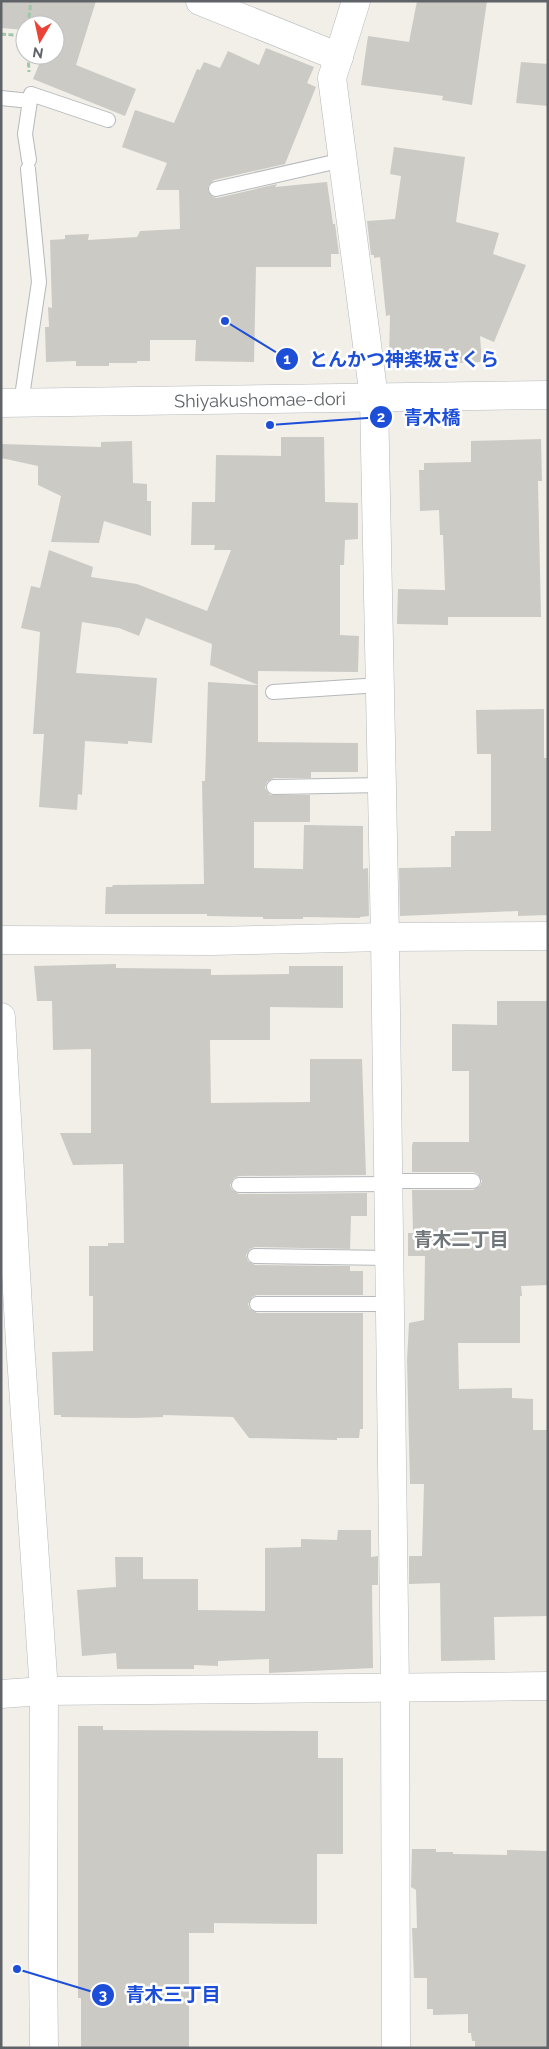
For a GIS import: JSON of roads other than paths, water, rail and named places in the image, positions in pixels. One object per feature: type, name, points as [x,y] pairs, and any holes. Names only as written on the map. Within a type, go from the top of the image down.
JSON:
[{"type":"street","points":[[200,1],[339,57]]},
{"type":"street","points":[[356,1],[332,78],[374,398],[390,1258],[395,1688],[396,2048]]},
{"type":"street","name":"Shiyakushomae-dori","points":[[11,403],[548,395]]},
{"type":"street","points":[[1,940],[212,941],[548,936]]},
{"type":"street","points":[[1,1017],[20,1342],[44,1691],[44,2048]]},
{"type":"street","points":[[1,1694],[44,1691],[548,1686]]},
{"type":"lane","points":[[11,403],[39,282],[26,134],[30,94],[108,120]]},
{"type":"lane","points":[[1,98],[30,102]]},
{"type":"lane","points":[[216,189],[343,160]]},
{"type":"lane","points":[[274,692],[380,685]]},
{"type":"lane","points":[[274,787],[382,785]]},
{"type":"lane","points":[[239,1185],[473,1181]]},
{"type":"lane","points":[[255,1256],[390,1258]]},
{"type":"lane","points":[[257,1304],[390,1304]]},
{"type":"place","name":"とんかつ神楽坂さくら","points":[[225,321]]},
{"type":"place","name":"青木橋","points":[[270,425]]},
{"type":"place","name":"青木三丁目","points":[[17,1969]]},
{"type":"district","name":"青木二丁目","points":[[461,1239]]}]
